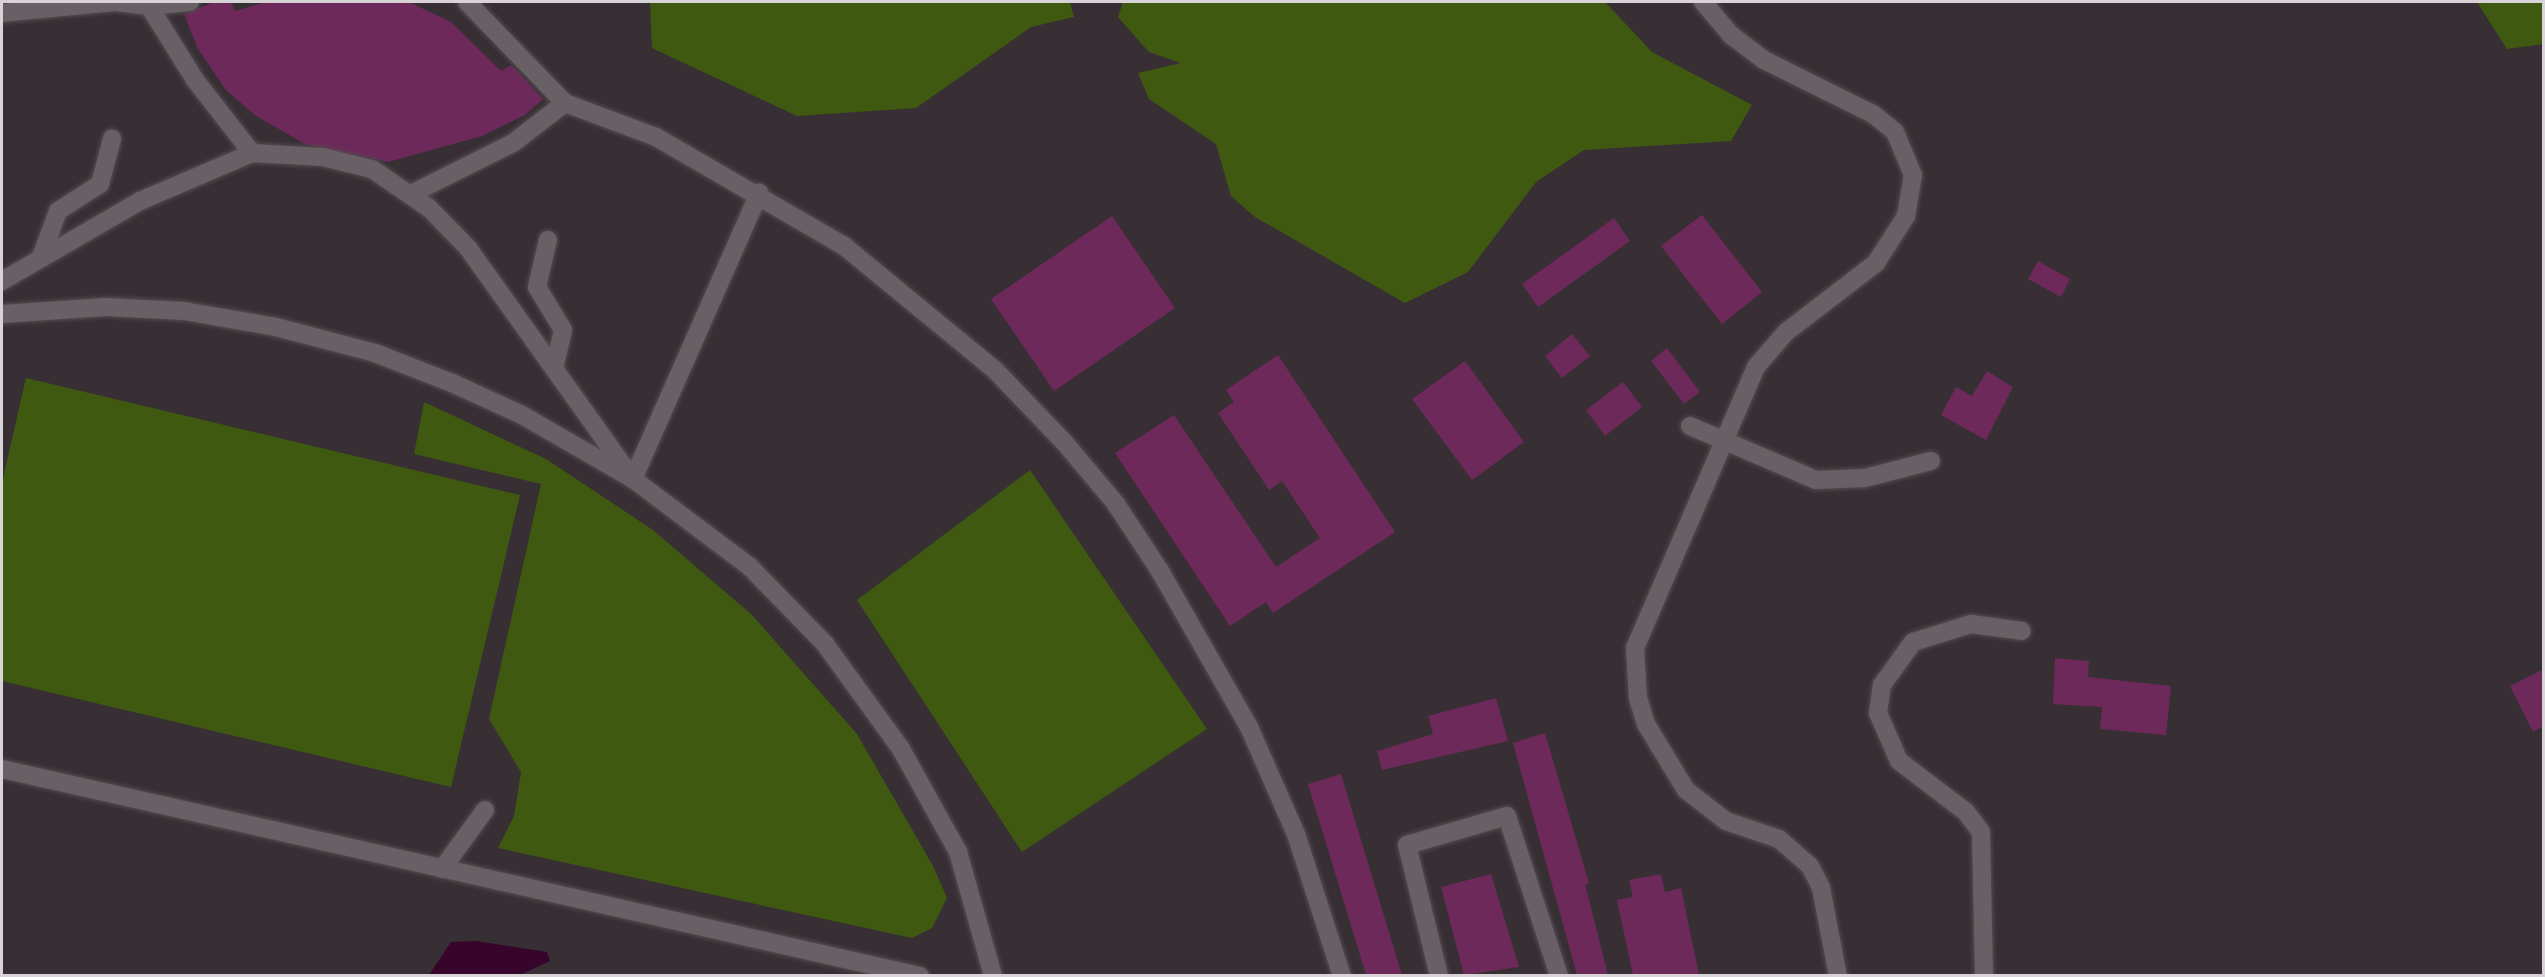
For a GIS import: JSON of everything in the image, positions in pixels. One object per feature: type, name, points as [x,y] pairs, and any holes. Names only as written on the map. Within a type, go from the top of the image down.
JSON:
[{"type":"street","points":[[2,13],[116,2],[148,4],[190,2]]},
{"type":"street","points":[[467,2],[565,103],[656,137],[759,193],[844,246],[952,332],[1053,430],[1116,504],[1249,727],[1296,834],[1342,975]]},
{"type":"street","points":[[1703,2],[1731,35],[1764,60],[1874,114],[1895,132],[1912,175],[1906,216],[1891,244],[1858,278],[1770,346],[1722,441],[1645,616],[1635,648],[1638,698],[1664,757],[1701,806],[1779,839],[1809,866],[1821,888],[1838,975]]},
{"type":"street","points":[[148,4],[195,80],[252,153]]},
{"type":"street","points":[[411,194],[513,143],[565,103]]},
{"type":"street","points":[[41,257],[58,211],[100,184],[112,139]]},
{"type":"street","points":[[2,281],[140,201],[252,153],[333,159],[372,169],[411,194],[468,248],[633,479]]},
{"type":"street","points":[[633,479],[759,193]]},
{"type":"street","points":[[548,240],[537,287],[563,330],[554,369]]},
{"type":"street","points":[[2,314],[106,306],[184,311],[276,327],[375,352],[452,383],[522,415],[633,479],[749,566],[825,644],[901,749],[958,852],[993,975]]},
{"type":"street","points":[[1690,426],[1816,480],[1865,478],[1931,461]]},
{"type":"street","points":[[1984,975],[1981,832],[1966,812],[1899,761],[1878,713],[1882,685],[1912,642],[1971,624],[2022,631]]},
{"type":"street","points":[[2,769],[442,868],[851,968],[920,975]]},
{"type":"street","points":[[442,868],[485,810]]},
{"type":"street","points":[[1439,975],[1407,845],[1507,816],[1559,975]]},
{"type":"green space","points":[[650,2],[1070,2],[1074,17],[1031,27],[916,108],[797,116],[652,48]]},
{"type":"green space","points":[[1123,2],[1605,2],[1652,52],[1752,105],[1731,141],[1584,150],[1536,182],[1468,272],[1405,303],[1255,217],[1231,196],[1216,144],[1149,99],[1138,73],[1181,63],[1149,52],[1118,17]]},
{"type":"green space","points":[[2477,2],[2543,2],[2543,44],[2507,49]]},
{"type":"green space","points":[[26,378],[520,495],[451,787],[2,681],[2,483]]},
{"type":"green space","points":[[424,402],[546,459],[653,530],[752,615],[857,734],[933,866],[947,898],[932,928],[912,938],[498,848],[514,816],[521,772],[489,719],[541,484],[414,454]]},
{"type":"green space","points":[[1030,470],[1207,729],[1022,852],[857,600]]},
{"type":"shaded area","points":[[476,941],[547,952],[550,961],[520,975],[429,975],[451,942]]},
{"type":"building","points":[[214,2],[231,2],[235,11],[266,2],[409,2],[451,22],[501,71],[512,65],[543,99],[525,115],[482,136],[388,162],[307,145],[256,116],[226,90],[198,49],[184,14]]},
{"type":"building","points":[[1702,215],[1762,292],[1722,324],[1661,246]]},
{"type":"building","points":[[1112,216],[1175,308],[1054,391],[991,299]]},
{"type":"building","points":[[1614,218],[1630,241],[1538,307],[1522,284]]},
{"type":"building","points":[[2038,261],[2070,279],[2061,297],[2028,279]]},
{"type":"building","points":[[1572,334],[1590,356],[1562,378],[1545,356]]},
{"type":"building","points":[[1667,348],[1700,392],[1684,404],[1651,361]]},
{"type":"building","points":[[1278,355],[1395,532],[1273,613],[1266,602],[1230,626],[1115,453],[1174,415],[1276,567],[1320,538],[1282,481],[1269,490],[1218,413],[1234,402],[1226,390]]},
{"type":"building","points":[[1465,361],[1524,442],[1472,480],[1412,399]]},
{"type":"building","points":[[1987,371],[2013,387],[1986,440],[1941,415],[1956,387],[1972,396]]},
{"type":"building","points":[[1623,382],[1642,407],[1605,436],[1586,410]]},
{"type":"building","points":[[2055,658],[2089,661],[2088,677],[2171,686],[2166,735],[2100,729],[2102,707],[2053,704]]},
{"type":"building","points":[[2544,669],[2544,726],[2533,732],[2510,686]]},
{"type":"building","points":[[1496,698],[1508,741],[1382,770],[1377,751],[1433,734],[1428,716]]},
{"type":"building","points":[[1545,733],[1589,883],[1585,884],[1608,975],[1577,975],[1513,743]]},
{"type":"building","points":[[1341,774],[1402,975],[1366,975],[1308,784]]},
{"type":"building","points":[[1491,874],[1519,967],[1464,975],[1441,887]]},
{"type":"building","points":[[1661,874],[1665,892],[1681,888],[1699,975],[1633,975],[1617,900],[1633,897],[1629,880]]}]
